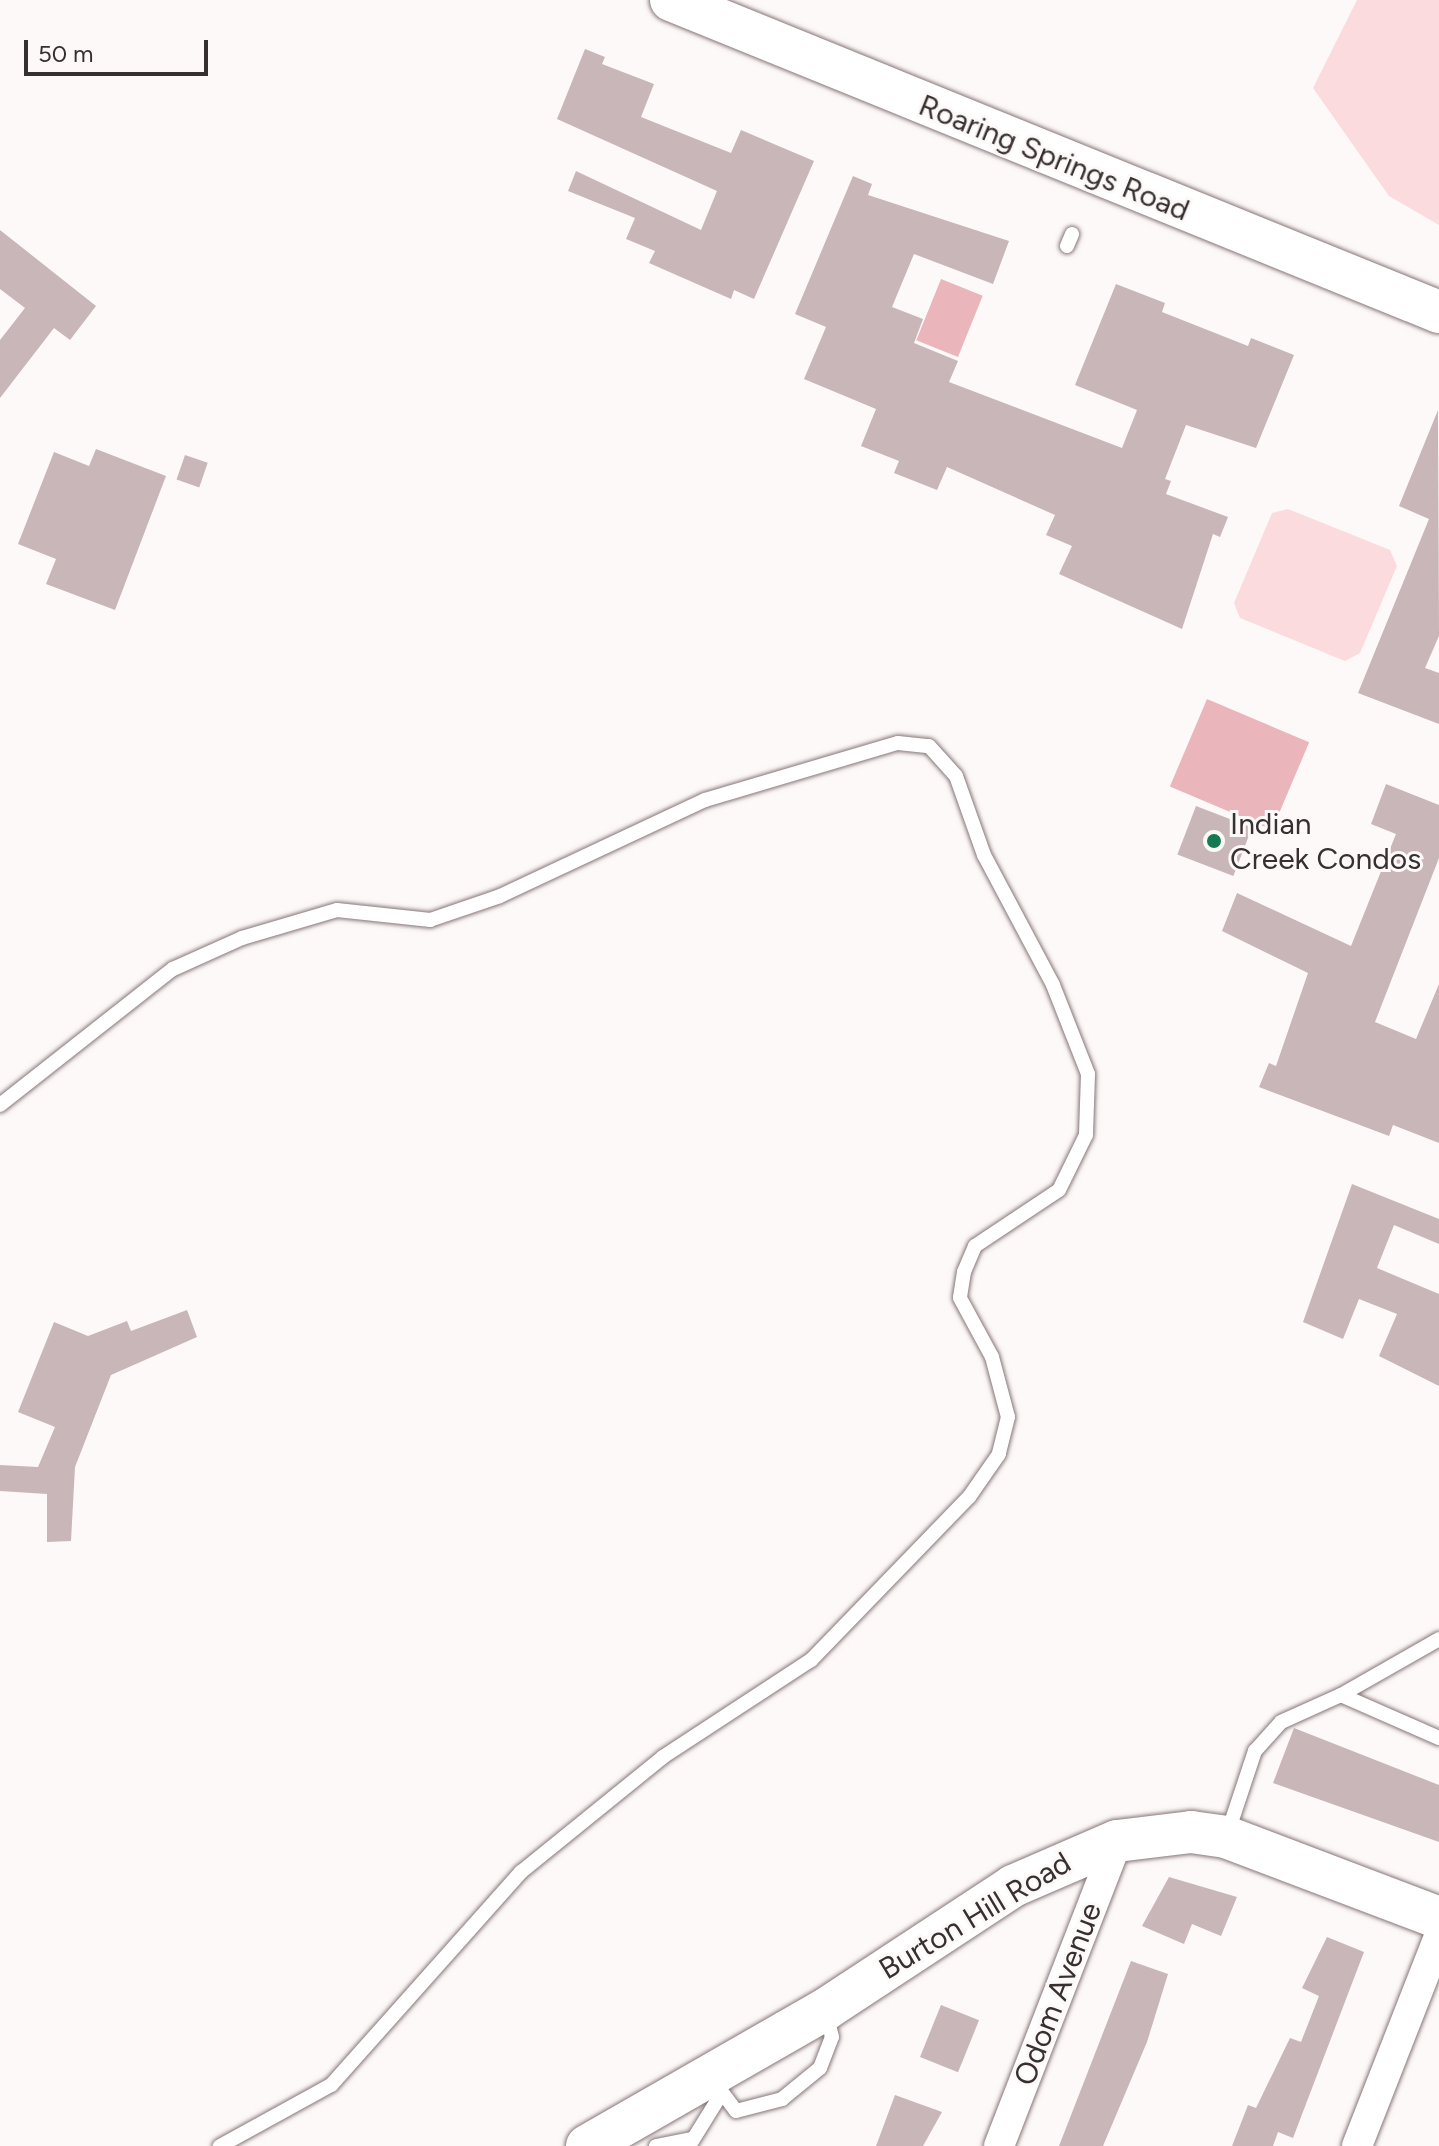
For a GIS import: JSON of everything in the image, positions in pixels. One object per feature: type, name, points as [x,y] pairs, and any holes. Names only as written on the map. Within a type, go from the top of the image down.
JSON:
[{"type":"street","name":"Roaring Springs Road","points":[[671,0],[1439,312]]},
{"type":"street","name":"Burton Hill Road","points":[[587,2146],[715,2084],[1013,1886],[1117,1841],[1191,1832],[1226,1837],[1439,1918]]},
{"type":"street","name":"Odom Avenue","points":[[999,2146],[1117,1841]]},
{"type":"street","points":[[1357,2146],[1439,1937]]},
{"type":"lane","points":[[0,1105],[201,954],[337,910],[430,920],[500,896],[705,800],[898,743],[929,746],[971,801],[984,855],[1053,985],[1088,1074],[1089,1122],[1066,1179],[1044,1205],[975,1246],[964,1272],[960,1298],[992,1357],[1008,1417],[999,1454],[969,1497],[811,1660],[663,1757],[521,1872],[331,2085],[220,2146]]},
{"type":"lane","points":[[1226,1837],[1266,1736],[1439,1639]]},
{"type":"lane","points":[[1341,1695],[1439,1738]]},
{"type":"lane","points":[[656,2146],[690,2143],[715,2084],[736,2111],[791,2091],[820,2068],[832,2037],[826,2009]]},
{"type":"shaded area","points":[[1357,0],[1439,0],[1439,225],[1389,196],[1313,88]]},
{"type":"shaded area","points":[[941,279],[983,296],[958,357],[916,340]]},
{"type":"shaded area","points":[[1288,509],[1390,550],[1397,566],[1360,653],[1345,661],[1240,618],[1234,603],[1272,513]]},
{"type":"shaded area","points":[[1207,699],[1309,742],[1272,830],[1170,786]]},
{"type":"building","points":[[585,49],[605,57],[602,64],[654,84],[641,117],[731,153],[741,130],[814,161],[754,299],[734,290],[731,299],[649,263],[655,251],[626,239],[635,218],[568,191],[576,171],[701,230],[717,191],[557,119]]},
{"type":"building","points":[[853,176],[872,184],[868,195],[1009,241],[993,284],[914,254],[892,307],[923,319],[914,343],[958,361],[949,382],[1122,448],[1137,410],[1075,385],[1116,284],[1165,303],[1162,312],[1248,346],[1251,338],[1294,355],[1256,448],[1186,425],[1165,479],[1171,481],[1166,494],[1228,517],[1220,537],[1213,534],[1182,629],[1059,574],[1072,546],[1046,535],[1055,515],[947,467],[937,490],[894,473],[899,461],[861,446],[876,409],[804,379],[826,327],[795,314]]},
{"type":"building","points":[[0,230],[96,306],[70,340],[54,328],[0,398],[0,340],[25,308],[0,289]]},
{"type":"building","points":[[1438,410],[1439,636],[1425,668],[1439,673],[1439,724],[1358,693],[1429,519],[1399,506]]},
{"type":"building","points":[[96,449],[166,476],[115,610],[46,584],[56,559],[18,544],[54,452],[89,466]]},
{"type":"building","points":[[185,455],[208,463],[199,487],[177,480]]},
{"type":"building","points":[[1386,784],[1439,805],[1439,858],[1375,1022],[1416,1039],[1439,984],[1439,1143],[1393,1125],[1389,1136],[1259,1087],[1269,1063],[1276,1066],[1308,973],[1222,931],[1237,893],[1351,946],[1396,834],[1371,824]]},
{"type":"building","name":"Indian Creek Condos","points":[[1196,806],[1252,828],[1233,876],[1177,855]]},
{"type":"building","points":[[1352,1184],[1439,1219],[1439,1244],[1394,1225],[1377,1268],[1439,1294],[1439,1386],[1379,1356],[1397,1314],[1359,1299],[1343,1339],[1303,1322]]},
{"type":"building","points":[[187,1310],[197,1337],[111,1375],[75,1467],[71,1541],[47,1542],[47,1494],[0,1491],[0,1465],[38,1467],[55,1427],[18,1412],[54,1322],[88,1336],[127,1321],[131,1331]]},
{"type":"building","points":[[1294,1728],[1439,1785],[1439,1842],[1273,1783]]},
{"type":"building","points":[[1169,1877],[1237,1897],[1221,1936],[1192,1924],[1184,1944],[1142,1926]]},
{"type":"building","points":[[1327,1937],[1364,1952],[1293,2138],[1278,2132],[1273,2146],[1232,2146],[1248,2105],[1256,2108],[1290,2038],[1301,2042],[1319,1996],[1302,1988]]},
{"type":"building","points":[[1131,1961],[1168,1974],[1147,2042],[1103,2146],[1059,2146]]},
{"type":"building","points":[[941,2005],[979,2020],[958,2072],[920,2057]]},
{"type":"building","points":[[895,2095],[942,2112],[923,2146],[876,2146]]},
{"type":"place","name":"Indian Creek Condos","points":[[1214,841]]}]
